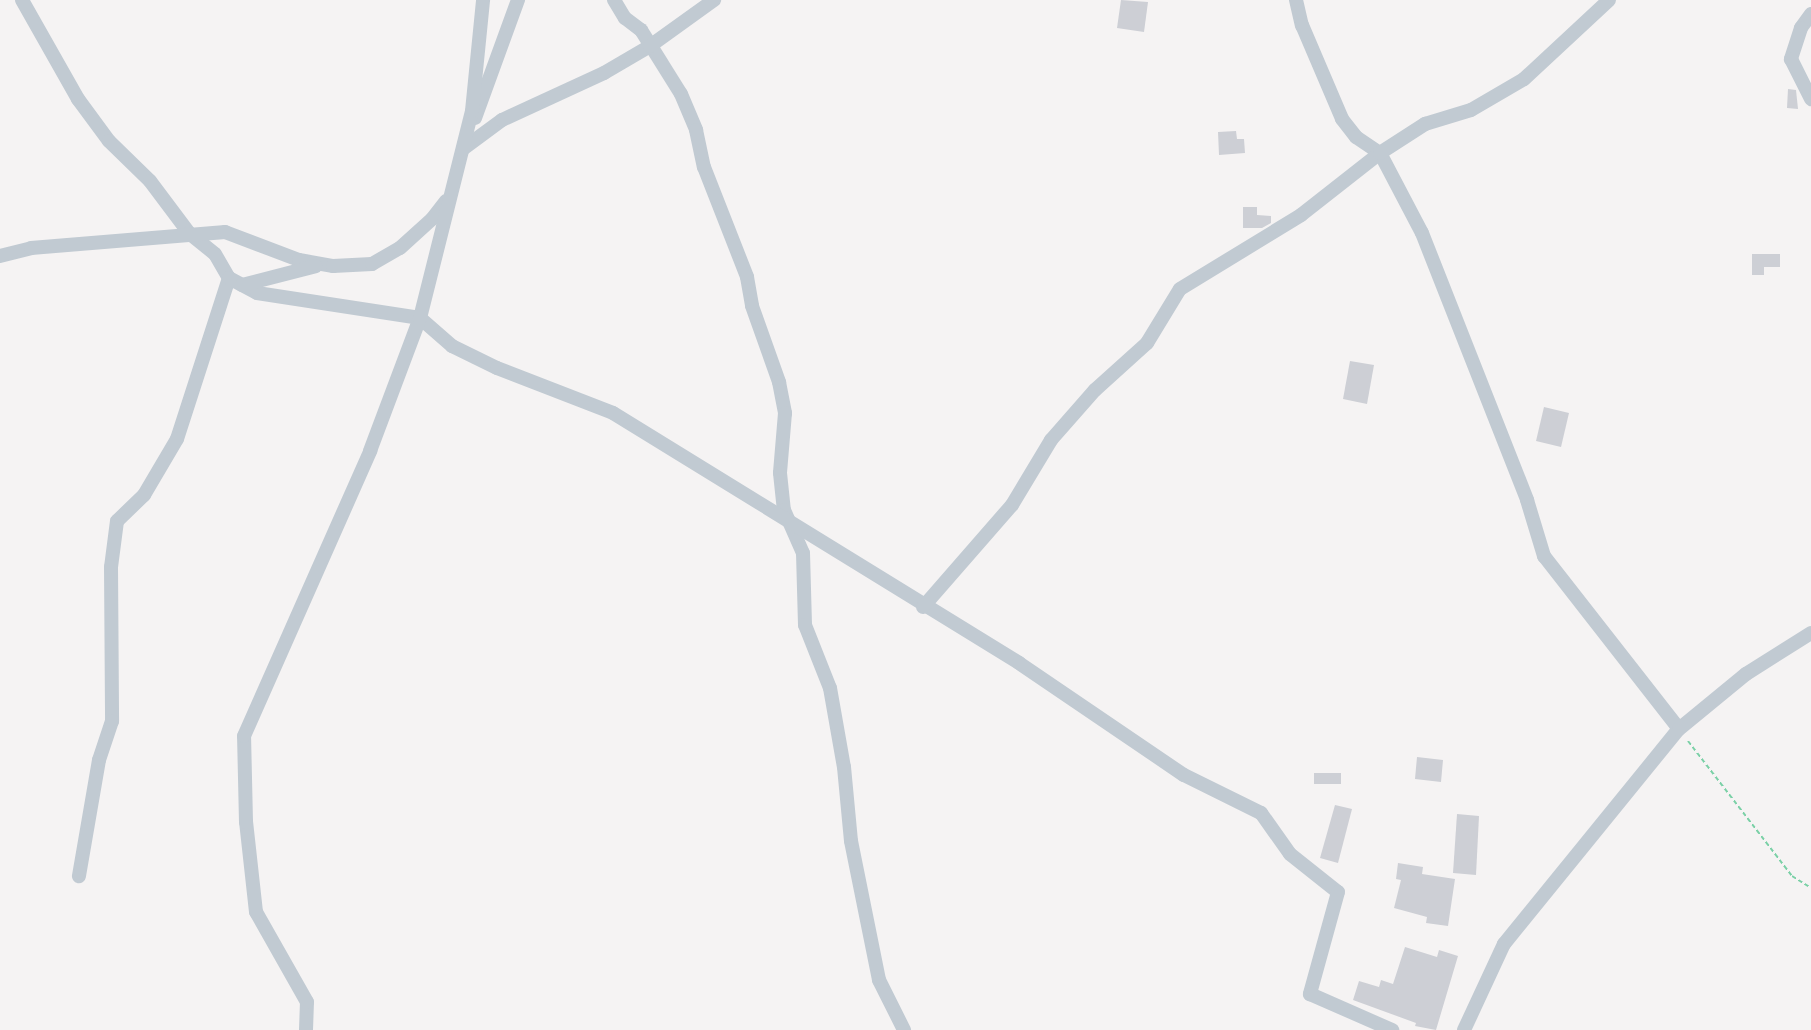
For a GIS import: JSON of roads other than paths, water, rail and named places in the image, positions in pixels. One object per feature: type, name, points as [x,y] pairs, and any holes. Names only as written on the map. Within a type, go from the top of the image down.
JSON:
[{"type":"street","points":[[22,0],[78,99],[109,141],[150,181],[189,233],[215,254],[229,278],[256,293],[420,318],[452,345],[497,368],[614,413],[923,607],[1019,663],[1185,775],[1261,813],[1290,854],[1338,892],[1310,994],[1392,1030]]},
{"type":"street","points":[[304,1029],[307,1002],[256,912],[246,822],[244,736],[370,451],[420,318],[465,142],[483,0]]},
{"type":"street","points":[[465,142],[487,96],[518,0]]},
{"type":"street","points":[[614,0],[650,46],[681,94],[696,130],[704,167],[770,349],[785,413],[780,472],[784,510],[794,526],[803,553],[805,625],[830,688],[844,767],[851,841],[879,980],[904,1030]]},
{"type":"street","points":[[465,142],[502,120],[604,73],[650,46],[714,0]]},
{"type":"street","points":[[1296,0],[1302,25],[1342,119],[1356,137],[1380,153],[1422,233],[1459,320],[1527,500],[1544,556],[1679,729]]},
{"type":"street","points":[[923,607],[1012,506],[1051,440],[1095,390],[1147,343],[1180,289],[1301,215],[1380,153],[1425,124],[1471,110],[1524,79],[1609,0]]},
{"type":"street","points":[[1811,14],[1801,28],[1791,59],[1811,99]]},
{"type":"street","points":[[0,256],[31,248],[189,233],[225,232],[299,260],[320,264],[372,264],[400,248],[432,219],[453,191]]},
{"type":"street","points":[[242,285],[320,264]]},
{"type":"street","points":[[79,876],[99,760],[112,721],[111,567],[117,521],[144,495],[177,439],[229,278]]},
{"type":"street","points":[[1464,1030],[1504,944],[1679,729],[1746,674],[1811,633]]}]
